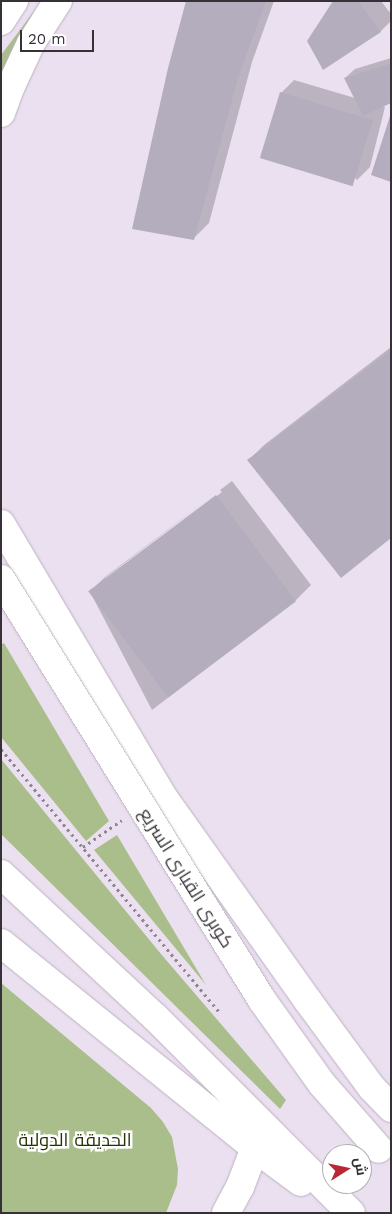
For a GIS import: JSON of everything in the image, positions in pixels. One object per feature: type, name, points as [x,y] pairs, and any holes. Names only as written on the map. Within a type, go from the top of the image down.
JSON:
[{"type":"main road","points":[[1,20],[14,1]]},
{"type":"main road","points":[[1,113],[31,43],[58,1]]},
{"type":"main road","points":[[1,524],[161,794],[308,1001],[372,1088],[391,1108]]},
{"type":"main road","name":"كوبرى القبارى السريع","points":[[1,579],[262,1000],[322,1084],[385,1155]]},
{"type":"main road","points":[[1,874],[155,1018],[351,1213]]},
{"type":"main road","points":[[1,943],[255,1148],[298,1180],[351,1213]]},
{"type":"main road","points":[[226,1213],[240,1187],[255,1148]]},
{"type":"path","points":[[1,749],[221,1014]]},
{"type":"green space","points":[[35,10],[11,52],[1,74],[1,55]]},
{"type":"green space","points":[[4,643],[109,821],[86,841],[1,737],[1,645]]},
{"type":"green space","points":[[1,759],[161,954],[286,1100],[280,1109],[1,834]]},
{"type":"green space","points":[[117,835],[206,985],[94,850]]},
{"type":"green space","name":"الحديقة الدولية","points":[[1,983],[151,1108],[163,1122],[172,1137],[178,1169],[177,1185],[166,1213],[1,1213]]},
{"type":"building","points":[[186,1],[266,1],[238,78],[194,240],[132,229],[168,68]]},
{"type":"building","points":[[333,1],[358,1],[381,32],[323,70],[307,41]]},
{"type":"building","points":[[390,64],[391,103],[363,116],[344,78]]},
{"type":"building","points":[[280,92],[373,120],[353,186],[260,158]]},
{"type":"building","points":[[391,113],[391,182],[371,175]]},
{"type":"building","points":[[391,350],[391,538],[341,578],[247,460]]},
{"type":"building","points":[[216,495],[296,601],[168,698],[88,591]]}]
